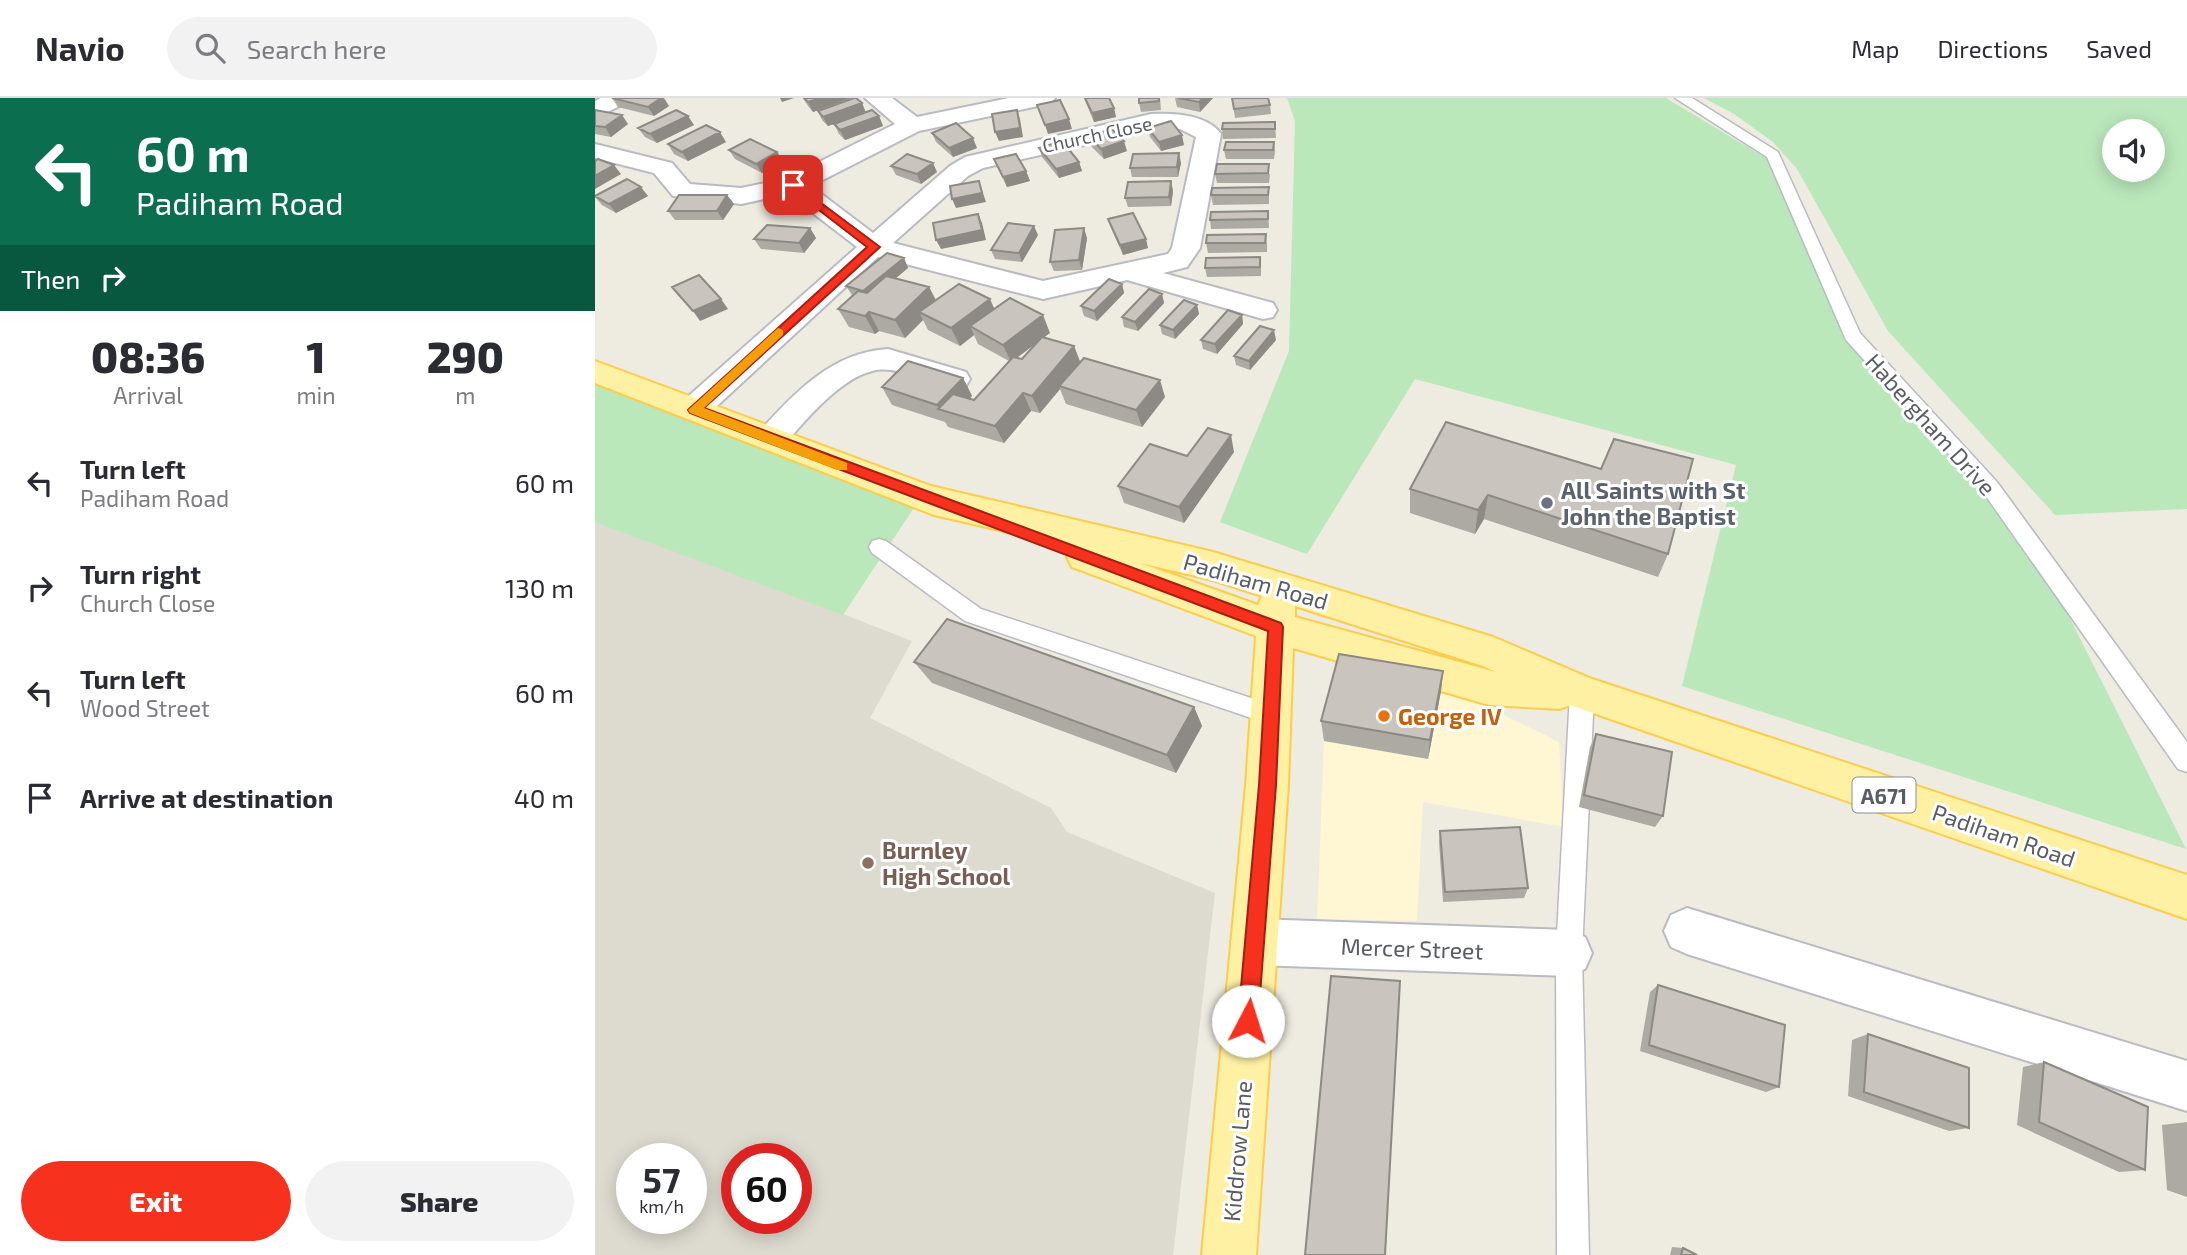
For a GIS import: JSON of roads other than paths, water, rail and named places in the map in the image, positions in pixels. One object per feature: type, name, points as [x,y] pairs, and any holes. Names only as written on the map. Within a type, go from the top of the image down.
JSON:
[{"type":"main road","name":"Padiham Road","points":[[595,371],[921,496],[1277,606],[1489,688],[1582,693],[2187,897]]},
{"type":"main road","name":"Kiddrow Lane","points":[[1229,1255],[1267,785],[1277,606]]},
{"type":"street","points":[[595,111],[618,98]]},
{"type":"street","points":[[877,98],[912,125]]},
{"type":"street","points":[[595,151],[663,169],[682,191],[741,196],[793,185],[912,125],[1043,98]]},
{"type":"street","name":"Church Close","points":[[694,410],[874,247],[974,162],[1170,119],[1195,125],[1209,134],[1186,248],[1177,261],[1042,290],[874,247]]},
{"type":"street","points":[[793,185],[874,247]]},
{"type":"street","name":"Church Close","points":[[1127,272],[1262,310]]},
{"type":"street","points":[[771,439],[792,415],[852,365],[886,359],[957,380]]},
{"type":"street","points":[[1687,931],[2187,1086]]},
{"type":"street","name":"Mercer Street","points":[[1254,943],[1569,953]]},
{"type":"lane","name":"Habergham Drive","points":[[1682,98],[1773,155],[1853,336],[1990,487],[2187,761]]},
{"type":"lane","points":[[879,547],[973,615],[1269,715]]},
{"type":"lane","points":[[1573,1255],[1569,953],[1582,693]]},
{"type":"place","name":"All Saints with St John the Baptist","points":[[1547,503]]},
{"type":"place","name":"George IV","points":[[1384,716]]},
{"type":"place","name":"Burnley High School","points":[[868,863]]}]
